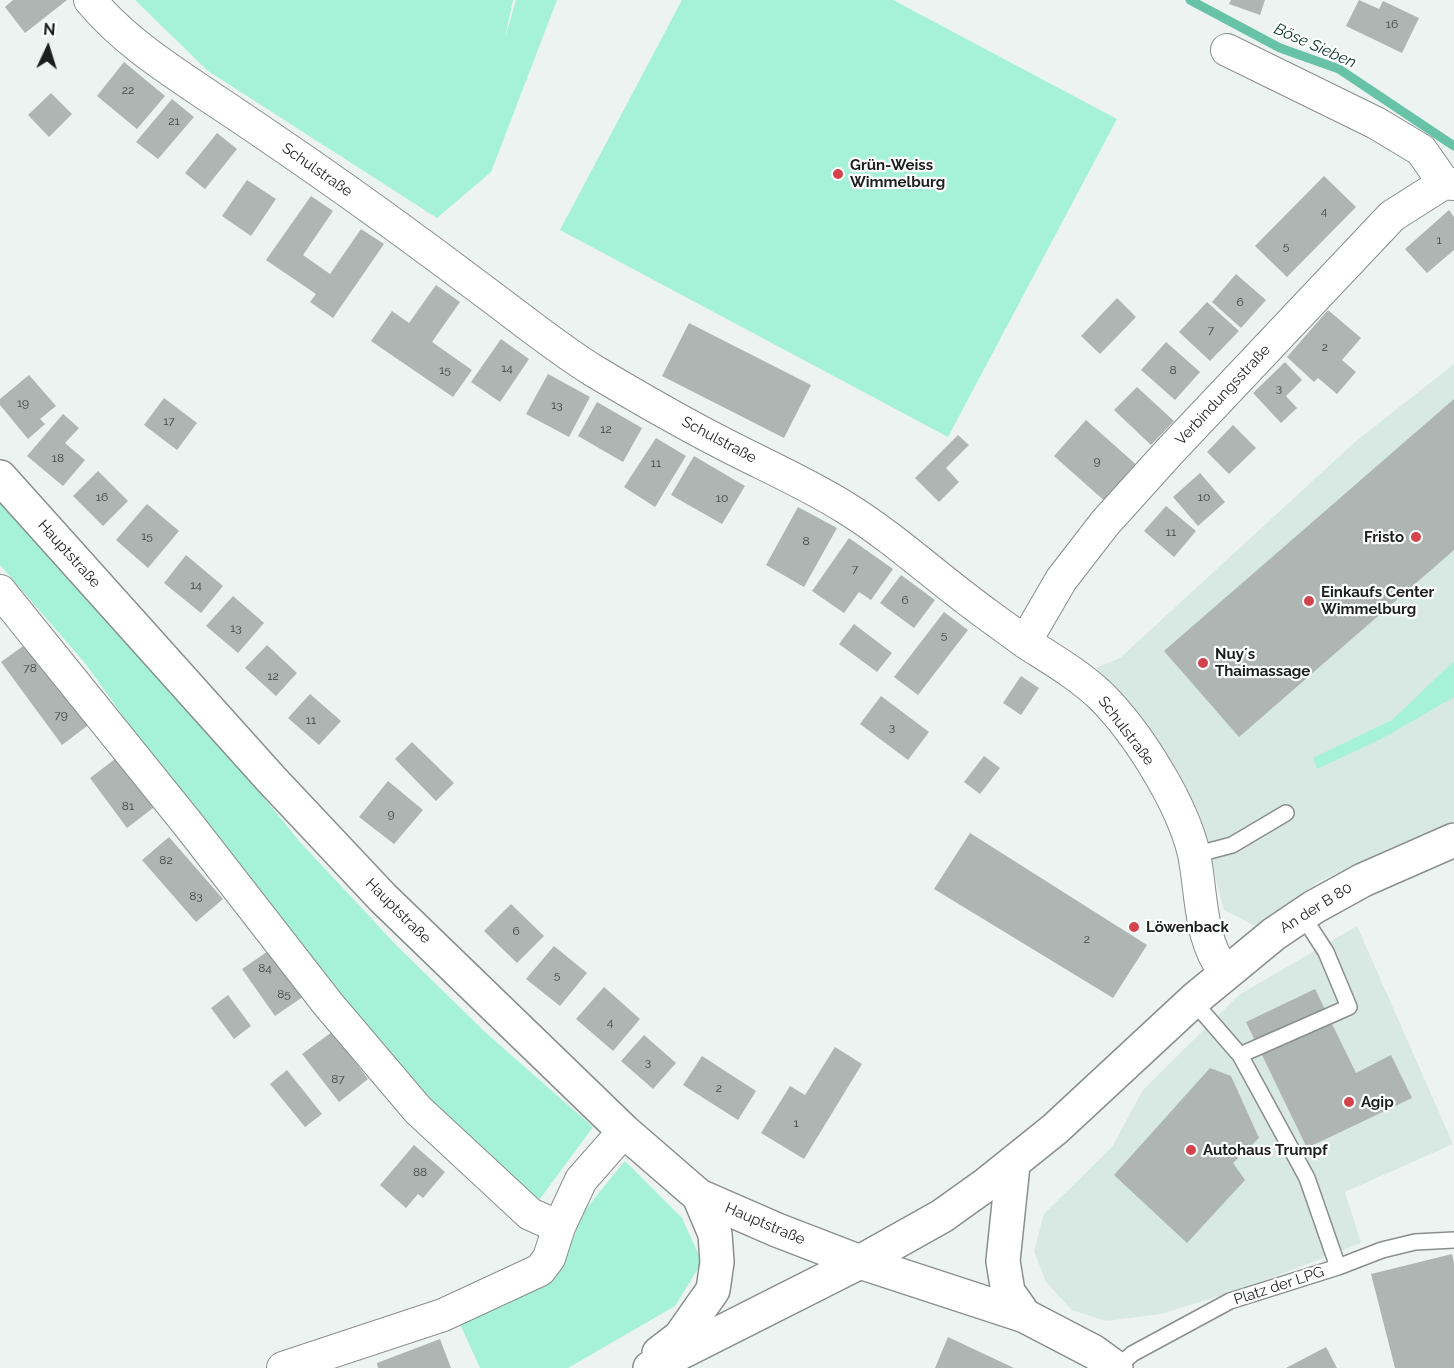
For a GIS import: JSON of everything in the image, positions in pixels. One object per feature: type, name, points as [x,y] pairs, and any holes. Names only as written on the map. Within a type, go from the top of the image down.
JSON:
[{"type":"main road","name":"Hauptstraße","points":[[0,477],[264,771],[383,898],[624,1131],[699,1196],[777,1230],[860,1262]]},
{"type":"main road","name":"An der B 80","points":[[650,1368],[860,1262],[942,1216],[1013,1164],[1076,1111],[1193,1001],[1257,947],[1302,915],[1363,879],[1454,840]]},
{"type":"main road","points":[[1013,1164],[1003,1261],[1008,1292],[1025,1316]]},
{"type":"main road","points":[[639,1368],[680,1336],[713,1290],[717,1262],[715,1234],[699,1196]]},
{"type":"main road","name":"Platz der LPG","points":[[860,1262],[1025,1316],[1094,1352],[1117,1368]]},
{"type":"street","name":"Schulstraße","points":[[90,0],[103,16],[153,60],[378,212],[538,334],[593,370],[657,407],[807,485],[848,509],[889,536],[950,588],[1025,642],[1078,676],[1103,698],[1132,733],[1172,793],[1186,827],[1194,855],[1212,952],[1226,972]]},
{"type":"street","points":[[1227,50],[1376,123],[1421,150],[1449,183]]},
{"type":"street","name":"Verbindungsstraße","points":[[1025,642],[1061,580],[1105,523],[1170,451],[1392,216],[1449,183]]},
{"type":"street","points":[[0,591],[188,824],[328,1005],[418,1110],[530,1214],[559,1227]]},
{"type":"street","points":[[283,1368],[443,1315],[540,1270],[549,1258],[559,1227],[581,1180],[624,1131]]},
{"type":"lane","points":[[1194,855],[1232,845],[1286,813]]},
{"type":"lane","points":[[1240,1056],[1349,1007],[1326,952],[1302,915]]},
{"type":"lane","points":[[1193,1001],[1240,1056],[1307,1178],[1338,1267]]},
{"type":"lane","name":"Platz der LPG","points":[[1117,1368],[1132,1354],[1230,1301],[1338,1267],[1382,1250],[1415,1242],[1454,1240]]},
{"type":"shaded area","points":[[1454,364],[1454,821],[1318,882],[1257,927],[1224,910],[1198,811],[1139,718],[1096,668],[1120,658],[1355,442]]},
{"type":"shaded area","points":[[1357,926],[1453,1144],[1345,1192],[1361,1243],[1248,1287],[1161,1314],[1106,1321],[1072,1310],[1046,1282],[1034,1251],[1044,1214],[1112,1147],[1143,1090],[1239,995]]},
{"type":"green space","points":[[135,0],[513,0],[505,38],[516,0],[557,0],[491,172],[437,218],[208,71]]},
{"type":"green space","name":"Grün-Weiss Wimmelburg","points":[[682,0],[893,0],[1117,119],[948,437],[560,230]]},
{"type":"green space","points":[[0,493],[223,747],[299,841],[396,945],[486,1033],[593,1127],[539,1200],[440,1110],[333,990],[153,758],[85,663],[0,565]]},
{"type":"green space","points":[[1454,661],[1454,697],[1381,739],[1317,769],[1313,758],[1392,720]]},
{"type":"green space","points":[[625,1161],[682,1218],[702,1262],[675,1306],[568,1368],[480,1368],[459,1322],[557,1276],[585,1210]]},
{"type":"building","points":[[13,0],[67,0],[25,33],[5,7]]},
{"type":"building","points":[[1231,0],[1265,0],[1260,15],[1229,4]]},
{"type":"building","points":[[1359,0],[1379,9],[1383,1],[1419,18],[1402,53],[1346,26]]},
{"type":"building","points":[[124,62],[165,96],[137,129],[97,96]]},
{"type":"building","points":[[51,93],[72,114],[49,137],[28,115]]},
{"type":"building","points":[[172,99],[194,117],[158,159],[136,142]]},
{"type":"building","points":[[217,133],[237,149],[205,189],[185,173]]},
{"type":"building","points":[[1324,176],[1356,207],[1287,277],[1255,246]]},
{"type":"building","points":[[247,180],[276,199],[251,236],[222,216]]},
{"type":"building","points":[[311,196],[333,211],[303,255],[330,274],[361,229],[384,244],[333,318],[310,302],[316,294],[266,260]]},
{"type":"building","points":[[1449,210],[1454,217],[1454,250],[1427,273],[1405,249]]},
{"type":"building","points":[[1236,274],[1266,300],[1241,328],[1212,302]]},
{"type":"building","points":[[436,285],[460,302],[432,342],[472,370],[453,397],[371,341],[392,311],[409,323]]},
{"type":"building","points":[[1117,298],[1136,317],[1100,354],[1081,336]]},
{"type":"building","points":[[1207,302],[1239,331],[1210,361],[1179,332]]},
{"type":"building","points":[[1328,310],[1361,338],[1342,360],[1356,372],[1337,394],[1318,378],[1314,382],[1287,357]]},
{"type":"building","points":[[689,323],[811,385],[784,438],[662,376]]},
{"type":"building","points":[[501,339],[529,359],[500,402],[471,382]]},
{"type":"building","points":[[1166,342],[1200,372],[1175,400],[1141,370]]},
{"type":"building","points":[[1285,362],[1302,380],[1286,396],[1297,408],[1281,423],[1253,393]]},
{"type":"building","points":[[548,374],[590,397],[569,437],[526,414]]},
{"type":"building","points":[[29,375],[56,406],[40,419],[45,424],[28,439],[0,405],[0,399]]},
{"type":"building","points":[[1137,387],[1174,421],[1151,445],[1114,410]]},
{"type":"building","points":[[164,398],[197,423],[177,450],[144,425]]},
{"type":"building","name":"Einkaufs Center Wimmelburg","points":[[1454,399],[1454,550],[1239,737],[1164,651]]},
{"type":"building","points":[[597,402],[642,428],[623,462],[578,436]]},
{"type":"building","points":[[63,414],[79,428],[65,443],[85,460],[63,486],[27,456]]},
{"type":"building","points":[[1086,420],[1140,468],[1108,504],[1054,456]]},
{"type":"building","points":[[1233,425],[1256,448],[1229,474],[1207,452]]},
{"type":"building","points":[[958,435],[969,445],[946,468],[959,482],[939,502],[915,478]]},
{"type":"building","points":[[656,438],[686,456],[655,507],[624,487]]},
{"type":"building","points":[[694,456],[745,486],[722,524],[671,495]]},
{"type":"building","points":[[98,471],[128,501],[103,526],[73,496]]},
{"type":"building","points":[[1200,473],[1225,502],[1198,526],[1173,497]]},
{"type":"building","points":[[147,504],[179,531],[148,568],[116,540]]},
{"type":"building","points":[[1166,506],[1196,531],[1174,557],[1144,531]]},
{"type":"building","points":[[798,507],[837,528],[804,587],[766,565]]},
{"type":"building","points":[[849,538],[893,569],[871,600],[859,592],[844,613],[812,591]]},
{"type":"building","points":[[186,555],[223,586],[201,613],[164,583]]},
{"type":"building","points":[[901,575],[935,600],[914,628],[880,603]]},
{"type":"building","points":[[233,596],[264,623],[238,653],[206,626]]},
{"type":"building","points":[[944,612],[968,630],[918,695],[894,677]]},
{"type":"building","points":[[854,624],[892,653],[877,672],[839,644]]},
{"type":"building","points":[[30,641],[91,723],[62,745],[1,662]]},
{"type":"building","points":[[267,645],[297,673],[276,696],[245,668]]},
{"type":"building","points":[[1021,676],[1039,688],[1021,715],[1003,703]]},
{"type":"building","points":[[310,694],[341,721],[319,745],[288,718]]},
{"type":"building","points":[[881,696],[929,732],[908,760],[860,724]]},
{"type":"building","points":[[412,742],[454,783],[436,801],[395,759]]},
{"type":"building","points":[[119,756],[157,805],[127,828],[90,778]]},
{"type":"building","points":[[984,756],[1000,768],[980,794],[964,782]]},
{"type":"building","points":[[388,781],[423,810],[394,844],[359,817]]},
{"type":"building","points":[[970,833],[1147,945],[1113,998],[934,889]]},
{"type":"building","points":[[169,837],[223,899],[196,922],[142,860]]},
{"type":"building","points":[[511,904],[544,936],[517,963],[484,931]]},
{"type":"building","points":[[554,946],[587,973],[560,1006],[526,979]]},
{"type":"building","points":[[274,947],[307,994],[275,1016],[242,969]]},
{"type":"building","points":[[604,987],[640,1019],[613,1051],[576,1019]]},
{"type":"building","points":[[1315,989],[1356,1073],[1391,1055],[1412,1098],[1307,1148],[1246,1022]]},
{"type":"building","points":[[228,995],[251,1026],[234,1039],[211,1008]]},
{"type":"building","points":[[332,1032],[368,1079],[339,1102],[302,1054]]},
{"type":"building","points":[[644,1035],[676,1063],[653,1089],[621,1061]]},
{"type":"building","points":[[835,1047],[862,1064],[804,1159],[761,1133],[790,1086],[805,1095]]},
{"type":"building","points":[[702,1056],[756,1091],[738,1120],[683,1085]]},
{"type":"building","name":"Autohaus Trumpf","points":[[1210,1068],[1231,1076],[1259,1138],[1233,1163],[1245,1180],[1187,1243],[1114,1175]]},
{"type":"building","points":[[287,1070],[322,1114],[305,1127],[270,1084]]},
{"type":"building","points":[[414,1145],[445,1172],[423,1198],[418,1194],[406,1208],[380,1185]]},
{"type":"building","points":[[1452,1254],[1454,1263],[1454,1368],[1395,1368],[1371,1274]]},
{"type":"building","points":[[948,1337],[1014,1368],[935,1368]]},
{"type":"building","points":[[440,1339],[451,1368],[378,1368],[377,1363]]},
{"type":"building","points":[[1326,1347],[1337,1368],[1286,1368]]},
{"type":"waterway","name":"Böse Sieben","points":[[1190,0],[1280,48],[1339,69],[1454,146]]},
{"type":"place","name":"Grün-Weiss Wimmelburg","points":[[838,174]]},
{"type":"place","name":"Fristo","points":[[1416,537]]},
{"type":"place","name":"Einkaufs Center Wimmelburg","points":[[1309,601]]},
{"type":"place","name":"Nuy´s Thaimassage","points":[[1203,663]]},
{"type":"place","name":"Löwenback","points":[[1134,927]]},
{"type":"place","name":"Agip","points":[[1349,1102]]},
{"type":"place","name":"Autohaus Trumpf","points":[[1191,1150]]}]
